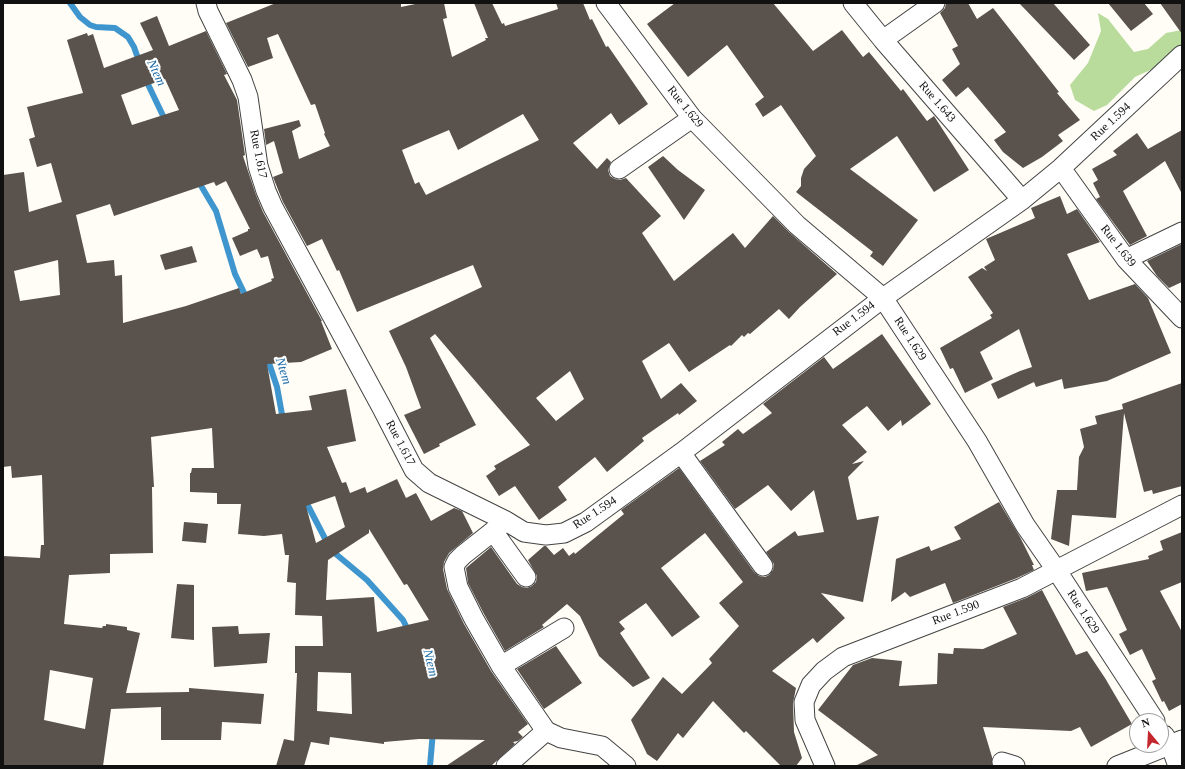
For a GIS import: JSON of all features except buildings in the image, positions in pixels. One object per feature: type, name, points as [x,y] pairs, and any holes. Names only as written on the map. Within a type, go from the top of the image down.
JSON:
[{"type":"street","name":"Rue 1.617","points":[[206,3],[208,11],[246,91],[258,166],[273,207],[414,470],[429,483],[499,526]]},
{"type":"street","name":"Rue 1.629","points":[[606,3],[692,118],[797,226],[883,298],[977,441],[1025,525],[1057,571],[1150,713]]},
{"type":"street","name":"Rue 1.643","points":[[853,3],[883,40],[1022,200]]},
{"type":"street","points":[[883,40],[935,3]]},
{"type":"street","name":"Rue 1.594","points":[[499,526],[546,535],[564,533],[586,522],[682,453],[883,298],[1022,200],[1061,168],[1182,55]]},
{"type":"street","points":[[619,168],[692,118]]},
{"type":"street","name":"Rue 1.639","points":[[1061,168],[1126,259],[1182,318]]},
{"type":"street","points":[[1126,259],[1182,232]]},
{"type":"street","points":[[682,453],[763,566]]},
{"type":"street","name":"Rue 1.590","points":[[825,766],[805,720],[804,702],[811,685],[824,671],[843,657],[1022,588],[1182,505]]},
{"type":"street","points":[[526,577],[499,526],[462,555],[454,567],[458,587],[501,666],[546,732],[561,738],[602,746],[626,766]]},
{"type":"street","points":[[501,666],[564,628]]},
{"type":"street","points":[[506,766],[546,732]]},
{"type":"street","points":[[1117,766],[1171,738],[1178,766]]},
{"type":"green space","points":[[1098,13],[1108,19],[1134,52],[1148,49],[1166,33],[1182,30],[1182,49],[1172,60],[1135,77],[1107,105],[1094,111],[1075,100],[1070,85],[1088,63],[1101,31]]},
{"type":"waterway","name":"Ntem","points":[[70,3],[80,17],[90,25],[96,27],[115,28],[128,37],[134,47],[140,64]]},
{"type":"waterway","name":"Ntem","points":[[145,78],[166,122]]},
{"type":"waterway","name":"Ntem","points":[[197,179],[216,211],[235,274],[247,299]]},
{"type":"waterway","name":"Ntem","points":[[267,357],[277,387],[283,420]]},
{"type":"waterway","name":"Ntem","points":[[305,500],[331,550],[367,580],[403,620],[409,632]]},
{"type":"waterway","name":"Ntem","points":[[430,766],[433,731]]}]
